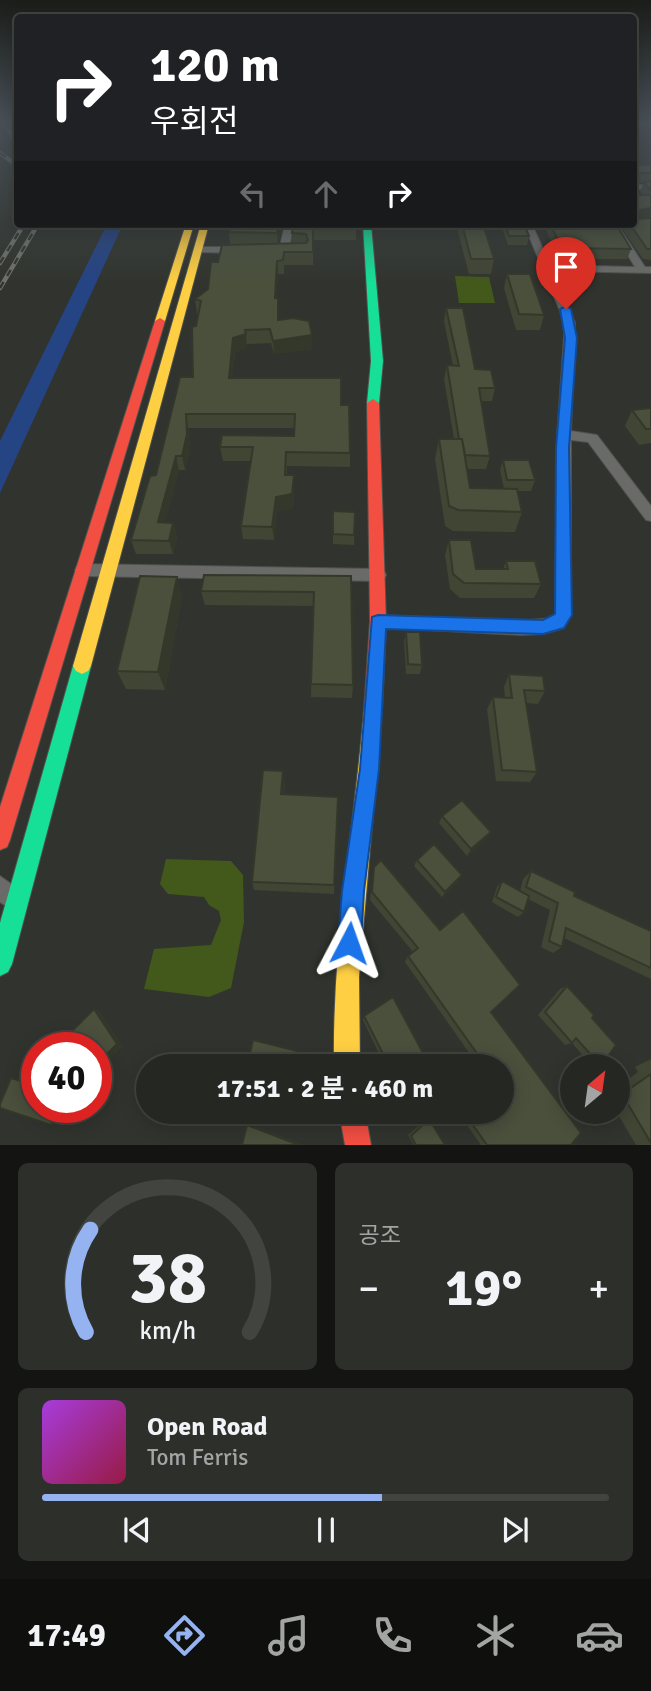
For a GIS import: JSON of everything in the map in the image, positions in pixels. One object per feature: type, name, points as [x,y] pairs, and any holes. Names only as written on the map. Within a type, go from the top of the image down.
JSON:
[{"type":"street","points":[[0,840],[189,228]]},
{"type":"street","points":[[0,964],[204,228]]},
{"type":"street","points":[[271,251],[289,251],[289,228]]},
{"type":"street","points":[[347,1054],[344,1022],[353,891],[370,769],[378,622],[373,390],[377,361],[367,228]]},
{"type":"street","points":[[378,622],[521,628],[558,623],[564,615],[564,437],[570,323],[530,228]]},
{"type":"street","points":[[616,228],[646,270]]},
{"type":"street","points":[[198,250],[259,251]]},
{"type":"street","points":[[546,268],[646,270]]},
{"type":"street","points":[[564,437],[572,435],[592,438],[651,516]]},
{"type":"street","points":[[83,569],[378,575]]},
{"type":"street","points":[[0,887],[17,902]]},
{"type":"street","points":[[354,1124],[358,1145]]},
{"type":"green space","points":[[455,276],[489,277],[495,303],[459,303]]},
{"type":"green space","points":[[166,859],[231,861],[243,875],[244,922],[231,988],[209,997],[144,989],[154,949],[211,945],[221,920],[219,911],[209,905],[204,897],[168,894],[160,884]]},
{"type":"water","points":[[105,228],[121,228],[0,493],[0,441]]},
{"type":"building","points":[[651,181],[651,191],[644,182]]},
{"type":"building","points":[[637,195],[651,195],[651,208],[637,210]]},
{"type":"building","points":[[637,218],[651,218],[651,249],[647,249],[633,228],[637,228]]},
{"type":"building","points":[[230,228],[278,228],[277,233],[229,232]]},
{"type":"building","points":[[293,228],[313,228],[313,252],[284,252],[283,260],[277,261],[275,298],[278,298],[278,320],[293,318],[309,321],[312,335],[273,341],[270,329],[245,330],[246,334],[233,338],[229,378],[341,378],[341,405],[349,405],[350,453],[286,452],[285,475],[294,475],[292,494],[276,497],[272,527],[241,526],[253,447],[220,447],[222,435],[294,436],[295,414],[186,414],[187,434],[182,456],[176,456],[158,522],[173,523],[169,541],[131,540],[150,476],[156,475],[180,377],[193,377],[192,327],[196,326],[201,301],[195,299],[208,289],[211,262],[218,262],[222,245],[306,243],[308,240],[306,234],[292,233]]},
{"type":"building","points":[[463,228],[484,228],[494,259],[471,259]]},
{"type":"building","points":[[506,228],[526,228],[529,236],[509,236]]},
{"type":"building","points":[[552,228],[618,228],[631,249],[562,248]]},
{"type":"building","points":[[507,274],[530,274],[544,315],[519,314]]},
{"type":"building","points":[[446,308],[463,308],[475,369],[491,370],[495,388],[479,388],[490,456],[465,455],[462,439],[459,439],[447,365],[459,366]]},
{"type":"building","points":[[651,408],[651,429],[646,429],[632,410]]},
{"type":"building","points":[[439,439],[462,439],[470,488],[517,489],[522,512],[458,510],[449,506]]},
{"type":"building","points":[[503,460],[529,460],[535,480],[507,480]]},
{"type":"building","points":[[333,511],[355,512],[354,535],[333,534]]},
{"type":"building","points":[[449,540],[471,540],[476,569],[508,569],[506,561],[535,561],[541,584],[464,583],[453,574]]},
{"type":"building","points":[[204,575],[351,576],[353,685],[311,684],[314,592],[201,591]]},
{"type":"building","points":[[140,576],[177,577],[158,672],[117,671]]},
{"type":"building","points":[[406,632],[420,632],[422,665],[408,664]]},
{"type":"building","points":[[509,674],[543,676],[545,691],[524,690],[537,772],[502,770],[493,697],[512,698]]},
{"type":"building","points":[[263,770],[283,771],[281,794],[338,797],[334,885],[252,882]]},
{"type":"building","points":[[462,800],[491,832],[471,849],[442,816]]},
{"type":"building","points":[[434,844],[462,875],[445,892],[417,860]]},
{"type":"building","points":[[381,860],[440,930],[463,911],[520,985],[491,1012],[560,1105],[560,1124],[574,1124],[581,1133],[571,1145],[487,1145],[472,1124],[514,1124],[514,1054],[477,1054],[408,956],[418,948],[372,892],[374,867]]},
{"type":"building","points":[[531,871],[575,892],[574,896],[651,931],[651,968],[566,928],[562,947],[549,941],[558,903],[526,887]]},
{"type":"building","points":[[502,881],[529,896],[524,912],[496,897]]},
{"type":"building","points":[[567,986],[594,1015],[592,1018],[616,1045],[610,1054],[590,1054],[576,1038],[572,1043],[545,1012]]},
{"type":"building","points":[[393,997],[424,1054],[383,1054],[364,1016]]},
{"type":"building","points":[[94,1009],[109,1032],[71,1032]]},
{"type":"building","points":[[112,1036],[117,1044],[112,1049]]},
{"type":"building","points":[[253,1040],[309,1054],[250,1054]]},
{"type":"building","points":[[651,1074],[651,1143],[630,1108],[630,1088]]},
{"type":"building","points":[[11,1078],[21,1081],[21,1115],[0,1108]]},
{"type":"building","points":[[424,1124],[432,1124],[445,1145],[416,1145],[411,1136]]},
{"type":"building","points":[[247,1125],[299,1145],[242,1145]]},
{"type":"railway","points":[[0,263],[22,228]]},
{"type":"railway","points":[[0,288],[36,228]]},
{"type":"traffic: fast","points":[[367,228],[377,361],[373,403]]},
{"type":"traffic: fast","points":[[0,964],[82,666]]},
{"type":"traffic: slow","points":[[160,321],[189,228]]},
{"type":"traffic: slow","points":[[82,666],[204,228]]},
{"type":"traffic: slow","points":[[347,1054],[350,932],[373,710]]},
{"type":"traffic: jam","points":[[0,840],[160,321]]},
{"type":"traffic: jam","points":[[373,403],[378,622],[373,710]]},
{"type":"traffic: jam","points":[[354,1124],[358,1145]]},
{"type":"route","points":[[349,943],[353,891],[370,769],[378,622],[521,628],[558,623],[564,615],[562,448],[571,338],[566,309]]}]
